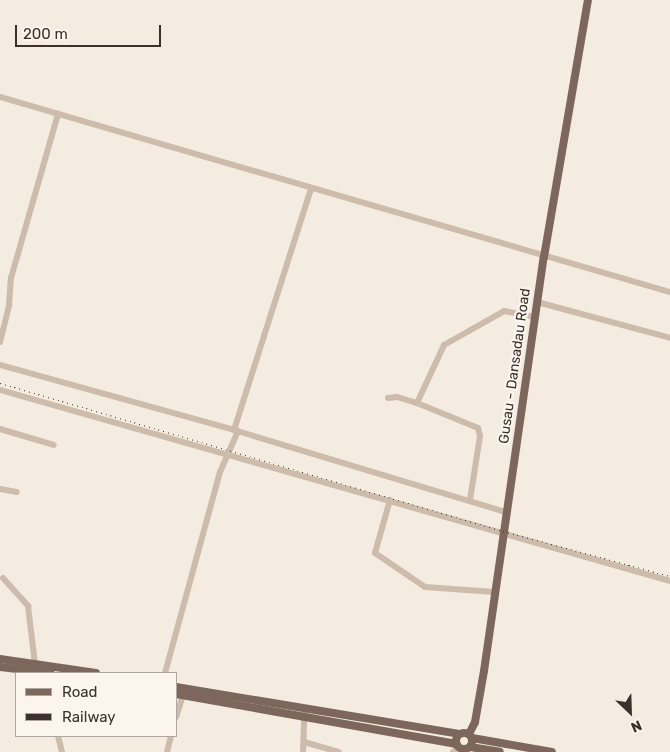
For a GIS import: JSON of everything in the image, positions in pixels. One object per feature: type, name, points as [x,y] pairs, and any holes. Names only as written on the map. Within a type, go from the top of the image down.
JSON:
[{"type":"main road","name":"Gusau - Dansadau Road","points":[[470,747],[470,736],[475,722],[544,257],[588,0]]},
{"type":"main road","points":[[0,659],[89,672]]},
{"type":"main road","points":[[0,667],[42,672]]},
{"type":"main road","points":[[178,687],[460,734],[552,752]]},
{"type":"main road","points":[[180,694],[304,714],[456,748],[470,747],[500,752]]},
{"type":"main road","points":[[456,748],[460,734]]},
{"type":"street","points":[[0,97],[544,257],[670,292]]},
{"type":"street","points":[[0,342],[9,305],[11,278],[58,114]]},
{"type":"street","points":[[165,672],[220,472],[229,455],[311,189]]},
{"type":"street","points":[[538,302],[670,338]]},
{"type":"street","points":[[417,403],[444,345],[504,311],[535,317]]},
{"type":"street","points":[[0,359],[2,365],[236,430],[506,512]]},
{"type":"street","points":[[0,390],[670,581]]},
{"type":"street","points":[[388,398],[397,397],[417,403],[478,428],[480,436],[470,500]]},
{"type":"street","points":[[0,429],[54,445]]},
{"type":"street","points":[[0,488],[17,492]]},
{"type":"street","points":[[390,500],[375,553],[424,587],[495,592]]},
{"type":"street","points":[[3,578],[28,606],[35,664]]},
{"type":"street","points":[[304,714],[304,752]]},
{"type":"street","points":[[58,737],[62,752]]},
{"type":"street","points":[[167,752],[171,737]]},
{"type":"street","points":[[304,742],[339,752]]},
{"type":"railway","points":[[0,383],[503,531],[670,576]]}]
